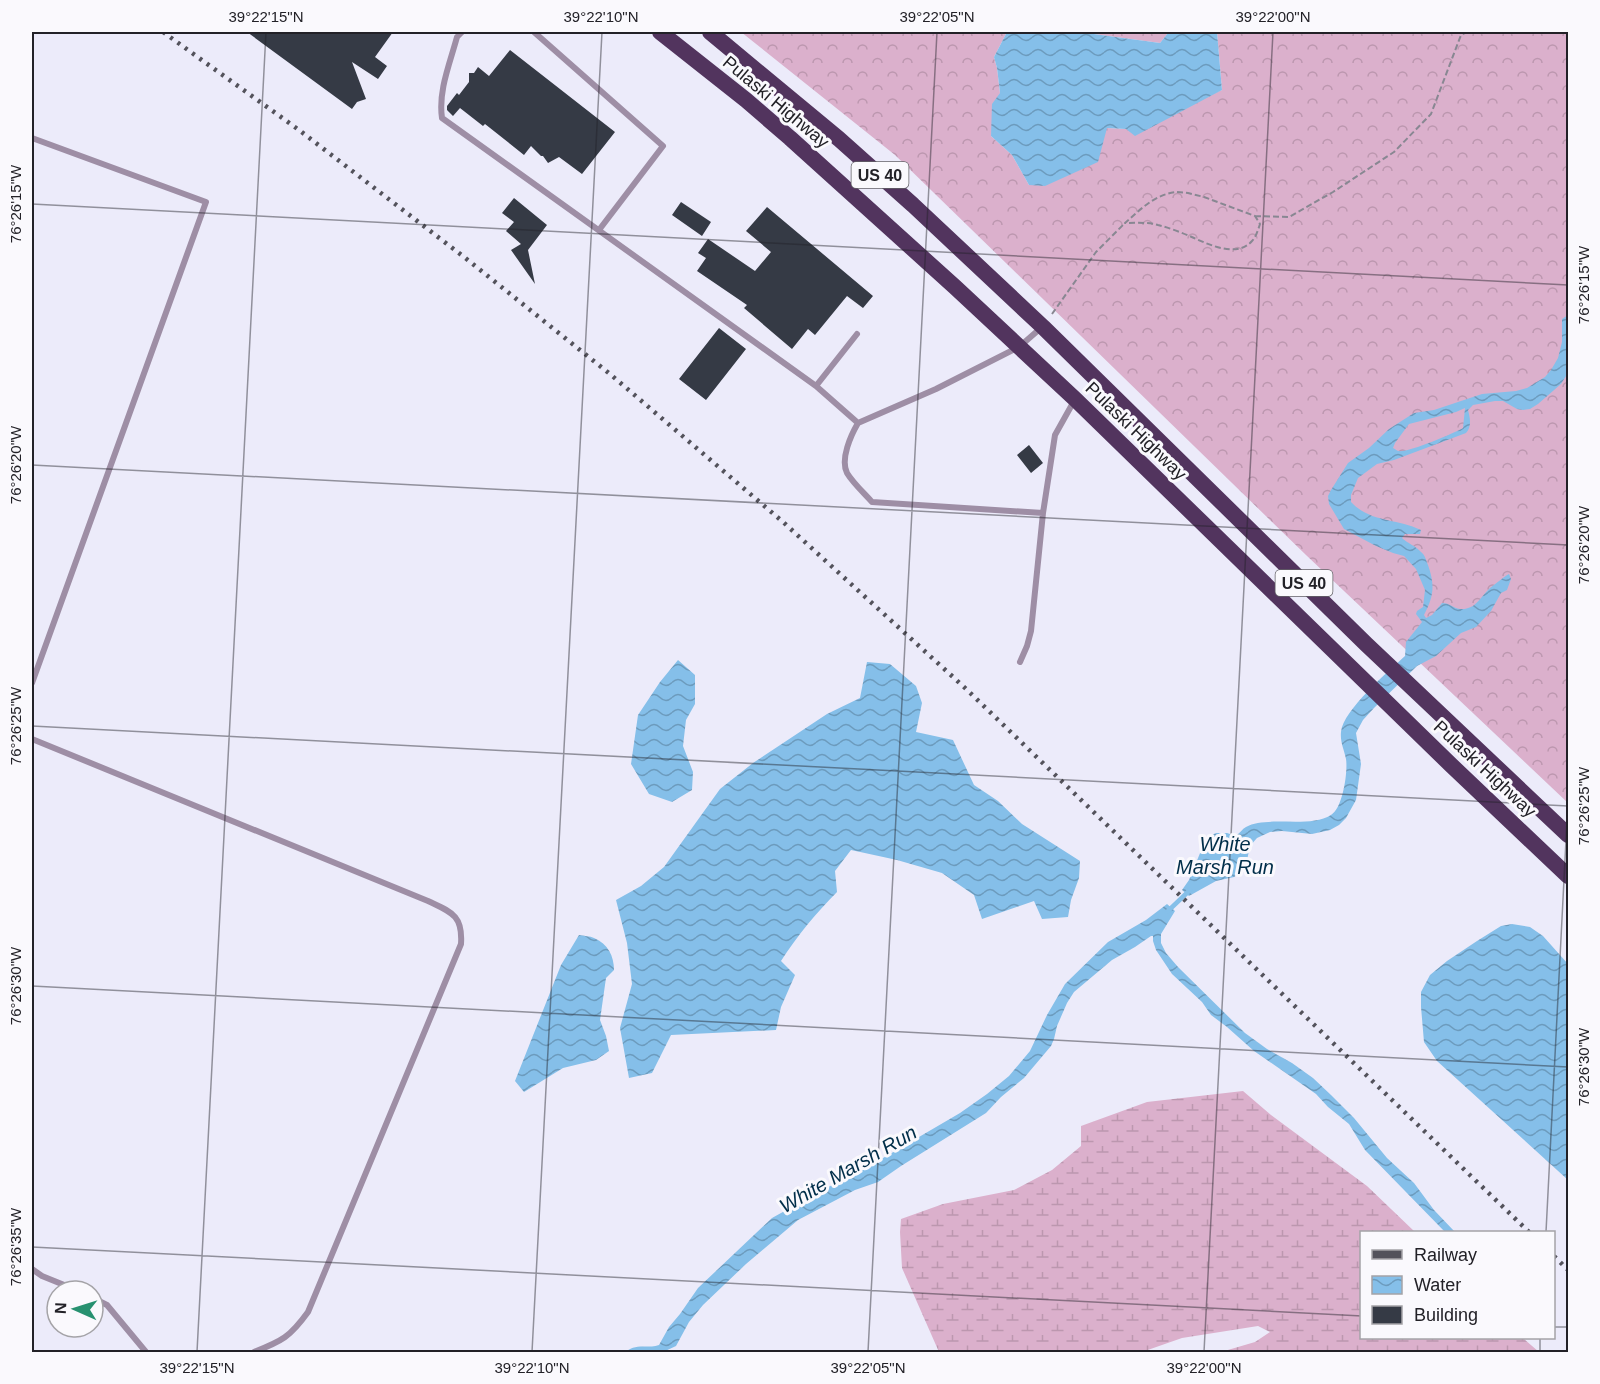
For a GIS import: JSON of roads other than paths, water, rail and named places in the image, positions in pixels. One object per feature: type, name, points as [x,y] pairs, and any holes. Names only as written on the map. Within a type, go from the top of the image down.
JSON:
[{"type":"highway","name":"Pulaski Highway","points":[[660,32],[746,100],[810,155],[1019,347],[1569,876]]},
{"type":"highway","name":"Pulaski Highway","points":[[710,32],[839,139],[1043,327],[1366,644],[1569,835]]},
{"type":"lane","points":[[462,32],[457,37],[444,82],[440,105],[442,118],[816,386],[858,423]]},
{"type":"lane","points":[[534,32],[663,146],[599,230]]},
{"type":"lane","points":[[32,138],[206,202],[32,683]]},
{"type":"lane","points":[[1042,513],[872,502],[846,471],[847,447],[858,423],[936,389],[1019,347],[1043,327]]},
{"type":"lane","points":[[816,386],[857,334]]},
{"type":"lane","points":[[1020,662],[1032,632],[1042,513],[1055,435],[1075,399]]},
{"type":"lane","points":[[32,739],[428,901],[453,913],[460,922],[461,944],[308,1312],[287,1338],[254,1353]]},
{"type":"lane","points":[[32,1269],[49,1279]]},
{"type":"lane","points":[[105,1304],[146,1353]]},
{"type":"water","points":[[1007,32],[1079,32],[1160,43],[1168,33],[1217,32],[1222,90],[1135,136],[1126,129],[1107,128],[1098,162],[1045,186],[1029,185],[1012,155],[991,136],[992,104],[1000,93],[994,57]]},
{"type":"water","name":"White Marsh Run","points":[[1568,315],[1568,373],[1561,384],[1538,404],[1523,410],[1503,401],[1473,405],[1468,410],[1470,425],[1466,433],[1394,460],[1377,464],[1358,478],[1351,495],[1351,502],[1367,514],[1421,530],[1420,534],[1405,534],[1402,538],[1422,553],[1430,572],[1432,590],[1424,615],[1426,618],[1432,615],[1442,603],[1460,609],[1470,607],[1509,574],[1511,579],[1507,590],[1501,593],[1491,611],[1476,627],[1461,633],[1436,656],[1417,666],[1363,720],[1356,733],[1361,764],[1356,800],[1346,818],[1339,825],[1330,830],[1312,834],[1282,831],[1270,832],[1257,838],[1250,846],[1246,865],[1241,872],[1234,877],[1216,881],[1189,896],[1182,890],[1189,880],[1205,841],[1212,835],[1227,833],[1236,836],[1245,828],[1255,824],[1311,821],[1322,819],[1335,811],[1342,797],[1346,772],[1341,736],[1344,723],[1368,691],[1405,656],[1406,642],[1422,622],[1416,614],[1423,607],[1425,590],[1416,569],[1404,556],[1376,546],[1344,529],[1329,504],[1328,496],[1348,463],[1369,448],[1389,429],[1414,413],[1434,410],[1482,394],[1527,388],[1545,377],[1558,358],[1562,342],[1562,319]],"holes":[[[1465,408],[1463,428],[1411,449],[1398,451],[1393,448],[1409,424]]]},
{"type":"water","points":[[678,660],[695,675],[695,704],[686,720],[683,746],[693,772],[692,790],[672,802],[649,794],[631,764],[638,715]]},
{"type":"water","points":[[867,662],[890,664],[916,686],[922,703],[916,732],[953,740],[974,785],[998,801],[1022,824],[1080,861],[1079,878],[1068,917],[1042,919],[1034,901],[982,919],[974,895],[942,873],[851,850],[835,871],[837,892],[807,925],[781,961],[795,975],[781,1007],[776,1030],[671,1035],[652,1073],[629,1078],[620,1028],[632,984],[627,943],[616,900],[641,886],[664,867],[720,789],[753,763],[827,714],[860,698]]},
{"type":"water","name":"White Marsh Run","points":[[1167,904],[1175,911],[1161,934],[1161,943],[1178,967],[1245,1033],[1313,1078],[1331,1095],[1354,1118],[1387,1158],[1414,1183],[1434,1210],[1454,1231],[1444,1231],[1365,1150],[1349,1124],[1316,1094],[1254,1051],[1211,1015],[1202,1002],[1172,974],[1156,950],[1153,936],[1151,936],[1112,960],[1074,992],[1057,1026],[1051,1046],[1024,1078],[986,1113],[878,1182],[855,1190],[798,1220],[746,1264],[703,1305],[689,1322],[676,1346],[663,1352],[626,1352],[638,1347],[659,1345],[669,1327],[698,1288],[772,1218],[854,1175],[960,1113],[1009,1076],[1030,1051],[1065,984],[1108,942],[1146,920]]},
{"type":"water","points":[[1512,924],[1530,927],[1543,936],[1568,964],[1568,1180],[1437,1061],[1424,1042],[1421,992],[1430,975],[1447,961],[1501,926]]},
{"type":"water","points":[[579,935],[592,937],[599,941],[609,951],[613,960],[614,970],[606,978],[600,1020],[609,1051],[596,1060],[563,1068],[524,1092],[515,1081],[561,965]]},
{"type":"waterway","name":"White Marsh Run","points":[[1168,911],[1190,890]]},
{"type":"railway","points":[[163,32],[299,130],[464,257],[610,374],[783,522],[964,687],[1528,1231]]},
{"type":"railway","points":[[1555,1257],[1568,1270]]}]
